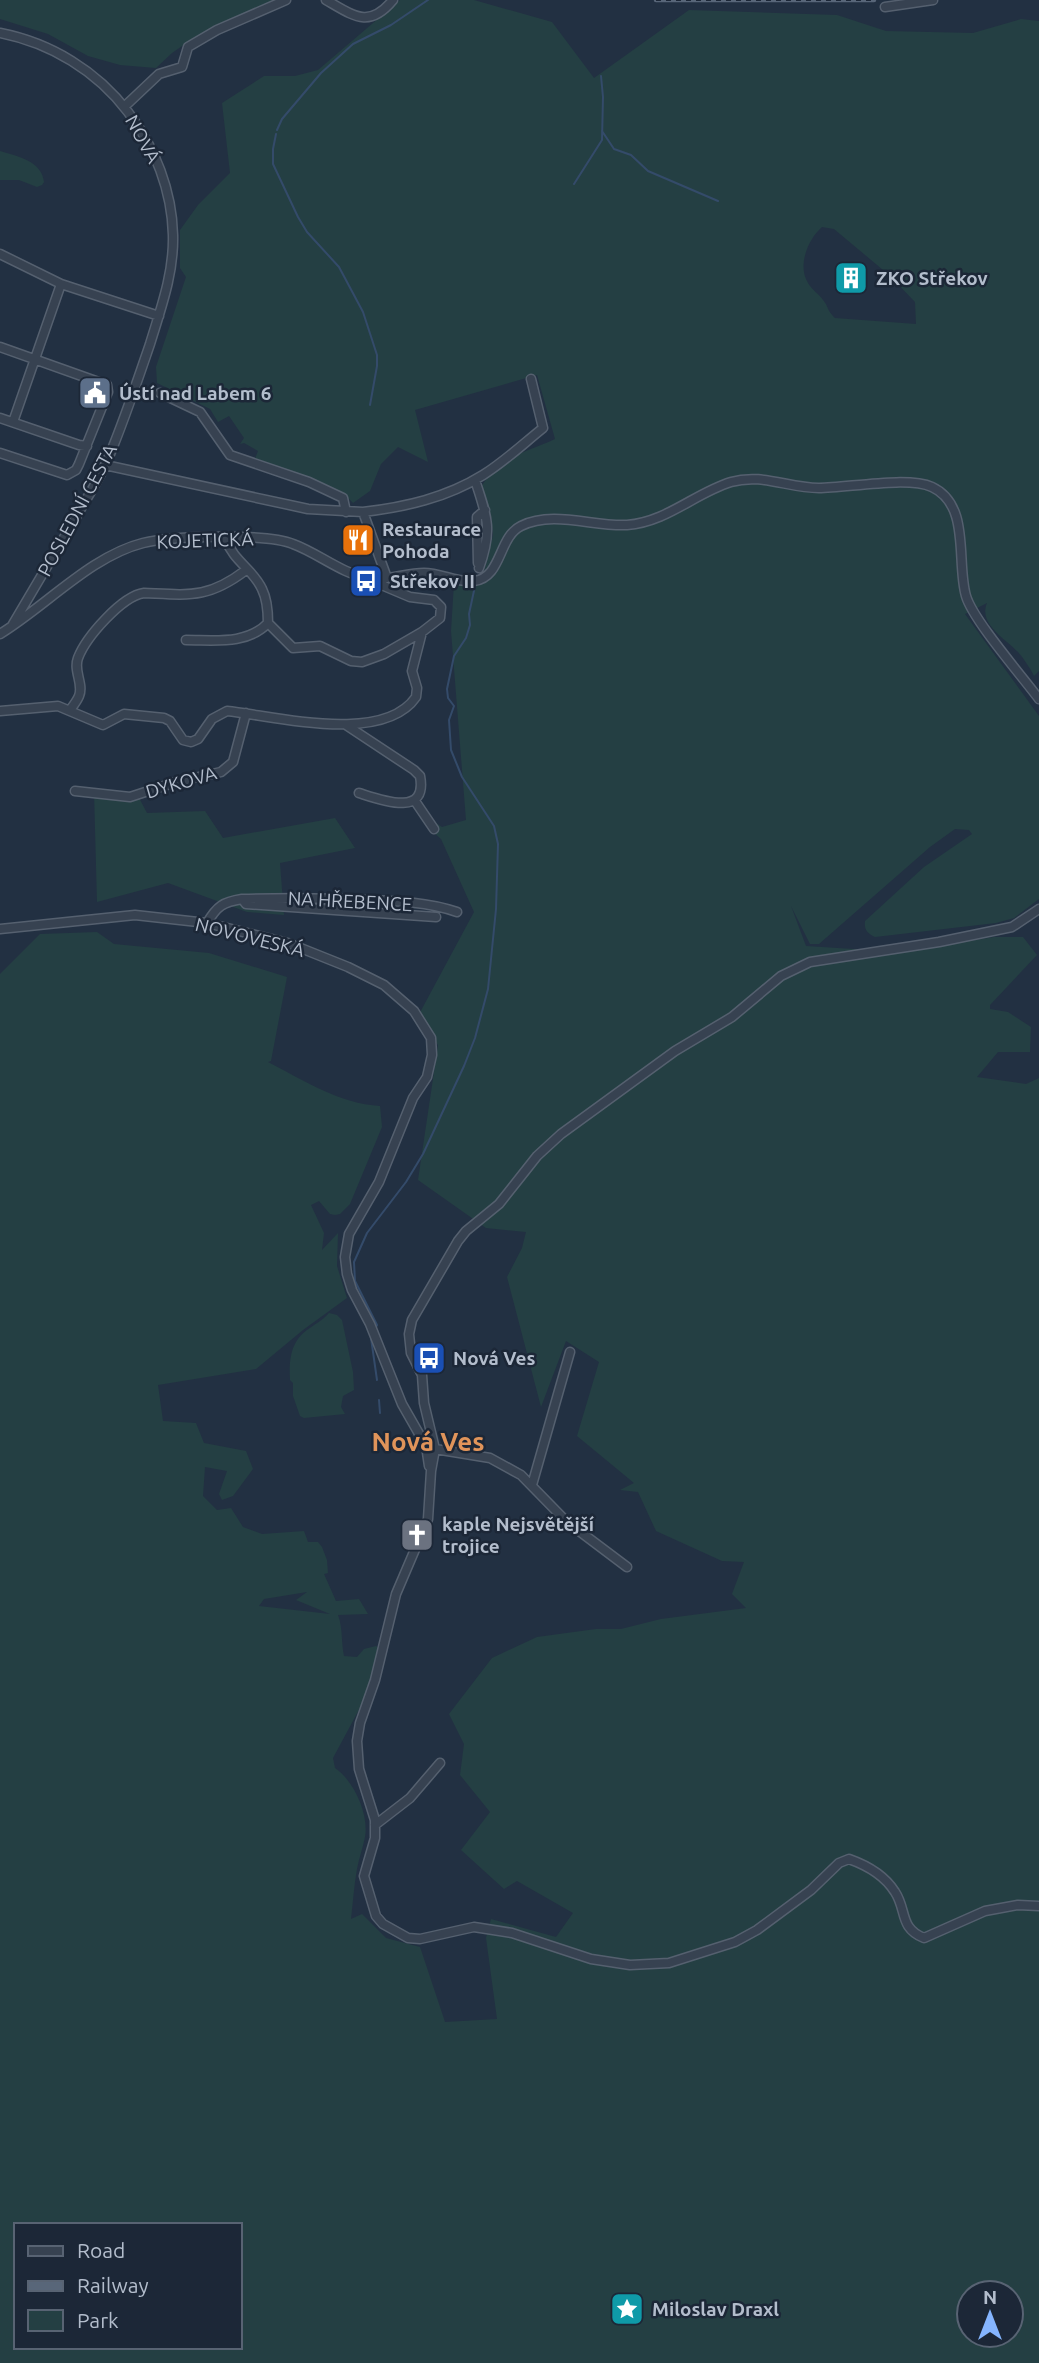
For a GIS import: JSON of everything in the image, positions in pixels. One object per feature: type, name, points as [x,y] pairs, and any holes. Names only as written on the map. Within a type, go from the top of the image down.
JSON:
[{"type":"street","points":[[124,107],[159,74],[182,67],[188,47],[217,30],[286,0]]},
{"type":"street","points":[[326,0],[362,18],[376,16],[393,0]]},
{"type":"street","points":[[885,7],[928,1]]},
{"type":"street","name":"NOVÁ","points":[[0,33],[35,43],[63,56],[95,78],[124,107],[149,145],[163,178],[173,233],[171,265],[159,316],[135,389]]},
{"type":"street","points":[[0,254],[61,284],[159,316]]},
{"type":"street","points":[[13,422],[61,284]]},
{"type":"street","points":[[0,347],[107,385],[108,392],[76,470],[67,475],[0,453]]},
{"type":"street","points":[[105,465],[308,509],[363,512],[414,504],[475,480],[543,428],[531,379]]},
{"type":"street","name":"POSLEDNÍ CESTA","points":[[12,627],[105,465],[135,389]]},
{"type":"street","points":[[159,393],[200,412],[230,455],[309,482],[343,498],[346,512]]},
{"type":"street","points":[[0,418],[88,446]]},
{"type":"street","points":[[477,581],[491,572],[510,534],[523,524],[576,520],[615,525],[638,523],[668,514],[716,488],[741,480],[771,479],[816,488],[914,483],[924,485],[944,495],[955,513],[966,597],[1039,699]]},
{"type":"street","points":[[475,480],[485,510],[488,537],[477,581]]},
{"type":"street","points":[[225,538],[230,552],[261,586],[268,623],[293,648],[320,646],[351,661],[362,662],[384,654],[422,632],[440,618],[441,612],[438,602],[428,598],[418,600],[384,586],[382,562],[363,512]]},
{"type":"street","name":"KOJETICKÁ","points":[[0,634],[102,560],[142,543],[162,540],[266,537],[292,543],[364,578],[383,579],[425,573],[477,581]]},
{"type":"street","points":[[70,710],[80,695],[78,659],[97,629],[136,594],[199,594],[221,586],[246,570]]},
{"type":"street","points":[[186,640],[240,639],[260,631],[268,623]]},
{"type":"street","points":[[0,711],[58,706],[103,725],[124,714],[164,718],[170,721],[183,740],[191,742],[198,739],[212,719],[227,711],[346,725],[386,718],[412,703],[416,697],[417,688],[412,671],[422,632]]},
{"type":"street","name":"DYKOVA","points":[[75,791],[130,797],[176,782],[221,772],[233,762],[246,713]]},
{"type":"street","points":[[346,725],[414,769],[422,783],[415,801]]},
{"type":"street","points":[[359,793],[396,803],[415,801]]},
{"type":"street","points":[[415,801],[434,829]]},
{"type":"street","name":"NA HŘEBENCE","points":[[207,923],[216,908],[225,902],[242,899],[301,897],[387,901],[439,906],[457,912]]},
{"type":"street","name":"NA HŘEBENCE","points":[[242,899],[246,904],[436,917]]},
{"type":"street","points":[[1039,909],[1012,927],[810,962],[781,976],[732,1017],[675,1051],[561,1134],[530,1164],[499,1204],[466,1231],[412,1320],[409,1334],[411,1353],[422,1374],[424,1403],[435,1449],[430,1471],[428,1519],[396,1594],[375,1680],[360,1723],[358,1760],[375,1825],[375,1838],[364,1876],[369,1897],[376,1916],[383,1924],[408,1938],[420,1939],[474,1927],[512,1933],[592,1959],[647,1965],[668,1963],[735,1942],[781,1913],[811,1890],[839,1863],[849,1859],[863,1864],[881,1877],[895,1893],[906,1925],[913,1934],[924,1938],[985,1911],[1018,1905],[1039,1906]]},
{"type":"street","name":"NOVOVESKÁ","points":[[0,929],[135,915],[207,923],[288,943],[348,967],[384,985],[414,1011],[431,1038],[432,1055],[427,1077],[413,1098],[375,1191],[349,1234],[345,1257],[352,1290],[370,1324],[402,1404],[426,1446],[430,1471]]},
{"type":"street","points":[[532,1485],[570,1352]]},
{"type":"street","points":[[435,1449],[490,1458],[521,1475],[566,1521],[627,1567]]},
{"type":"street","points":[[375,1825],[410,1798],[440,1763]]},
{"type":"green space","points":[[0,0],[282,0],[193,43],[185,44],[156,68],[120,65],[88,56],[48,34],[0,19]]},
{"type":"green space","points":[[400,0],[474,0],[552,22],[594,78],[689,10],[837,15],[886,31],[973,33],[1021,19],[1039,21],[1039,671],[1034,676],[1018,652],[990,624],[985,611],[987,603],[965,614],[1039,716],[1039,899],[1014,918],[996,923],[875,937],[868,933],[865,921],[924,867],[972,834],[969,830],[955,829],[930,847],[819,944],[810,944],[791,906],[806,946],[901,952],[994,937],[1023,937],[1037,955],[990,1005],[990,1009],[1008,1012],[1031,1027],[1030,1052],[998,1052],[977,1077],[1026,1084],[1039,1078],[1039,2363],[0,2363],[0,974],[40,934],[97,932],[114,944],[209,953],[287,977],[271,1061],[268,1062],[336,1096],[380,1106],[382,1127],[350,1204],[340,1214],[335,1215],[330,1214],[319,1201],[311,1205],[324,1233],[322,1250],[338,1233],[337,1266],[347,1298],[256,1369],[158,1385],[163,1421],[196,1423],[204,1443],[246,1451],[253,1469],[233,1496],[222,1500],[219,1494],[227,1471],[205,1467],[203,1496],[217,1510],[231,1508],[243,1527],[262,1534],[304,1531],[308,1542],[318,1542],[322,1547],[328,1573],[324,1574],[336,1601],[359,1599],[368,1614],[338,1615],[344,1656],[357,1657],[364,1649],[376,1646],[382,1650],[366,1705],[361,1706],[333,1758],[335,1768],[354,1789],[365,1818],[365,1837],[356,1875],[351,1919],[362,1914],[386,1938],[420,1947],[445,2022],[497,2019],[486,1938],[491,1919],[556,1937],[573,1913],[517,1881],[504,1889],[461,1850],[490,1812],[460,1775],[464,1744],[449,1714],[492,1658],[537,1637],[596,1629],[621,1629],[661,1619],[746,1608],[732,1594],[744,1562],[722,1561],[656,1531],[638,1492],[620,1490],[634,1483],[577,1436],[599,1362],[566,1341],[541,1407],[507,1277],[522,1248],[526,1232],[486,1228],[418,1180],[438,1045],[417,1018],[474,912],[441,839],[418,811],[442,827],[466,820],[451,631],[454,583],[467,585],[482,581],[493,535],[491,516],[481,487],[505,461],[555,439],[537,375],[415,410],[428,462],[398,447],[381,464],[370,491],[353,503],[321,482],[254,461],[258,451],[244,443],[240,444],[244,438],[229,416],[218,422],[210,409],[157,383],[156,367],[186,277],[180,268],[180,230],[198,205],[230,173],[222,103],[264,76],[295,76],[318,70]],"holes":[[[822,227],[834,229],[889,275],[915,302],[916,324],[835,318],[810,285],[804,269],[812,238]],[[307,1592],[296,1600],[330,1614],[259,1606],[264,1599]]]},
{"type":"green space","points":[[0,151],[34,164],[42,175],[42,185],[37,187],[19,180],[0,180]]},
{"type":"green space","points":[[94,792],[138,796],[147,813],[205,811],[223,838],[335,818],[355,848],[280,863],[284,915],[247,912],[168,883],[97,902]]},
{"type":"green space","points":[[329,1313],[342,1320],[354,1390],[343,1396],[341,1407],[345,1414],[304,1418],[300,1416],[293,1396],[290,1359],[301,1335]]},
{"type":"waterway","points":[[277,130],[282,119],[321,73],[353,44],[391,25],[428,0]]},
{"type":"waterway","points":[[574,184],[602,140],[601,76]]},
{"type":"waterway","points":[[602,131],[614,149],[631,155],[648,171],[718,201]]},
{"type":"waterway","points":[[276,134],[273,164],[298,217],[307,232],[339,267],[363,312],[377,355],[370,405]]},
{"type":"waterway","points":[[375,1329],[377,1325],[355,1281],[354,1262],[367,1233],[406,1182],[423,1154],[464,1066],[475,1038],[488,989],[496,909],[498,844],[494,826],[462,777],[451,750],[449,720],[454,706],[448,698],[447,689],[454,656],[466,638],[470,625],[469,614],[475,586]]},
{"type":"waterway","points":[[371,1338],[377,1380]]},
{"type":"waterway","points":[[379,1400],[380,1413]]},
{"type":"railway","points":[[656,0],[874,0]]},
{"type":"place","name":"ZKO Střekov","points":[[851,278]]},
{"type":"place","name":"Ústí nad Labem 6","points":[[95,393]]},
{"type":"place","name":"Restaurace Pohoda","points":[[358,540]]},
{"type":"place","name":"Střekov II","points":[[366,581]]},
{"type":"place","name":"Nová Ves","points":[[429,1358]]},
{"type":"place","name":"kaple Nejsvětější trojice","points":[[417,1535]]},
{"type":"place","name":"Miloslav Draxl","points":[[627,2309]]},
{"type":"district","name":"Nová Ves","points":[[428,1442]]}]
